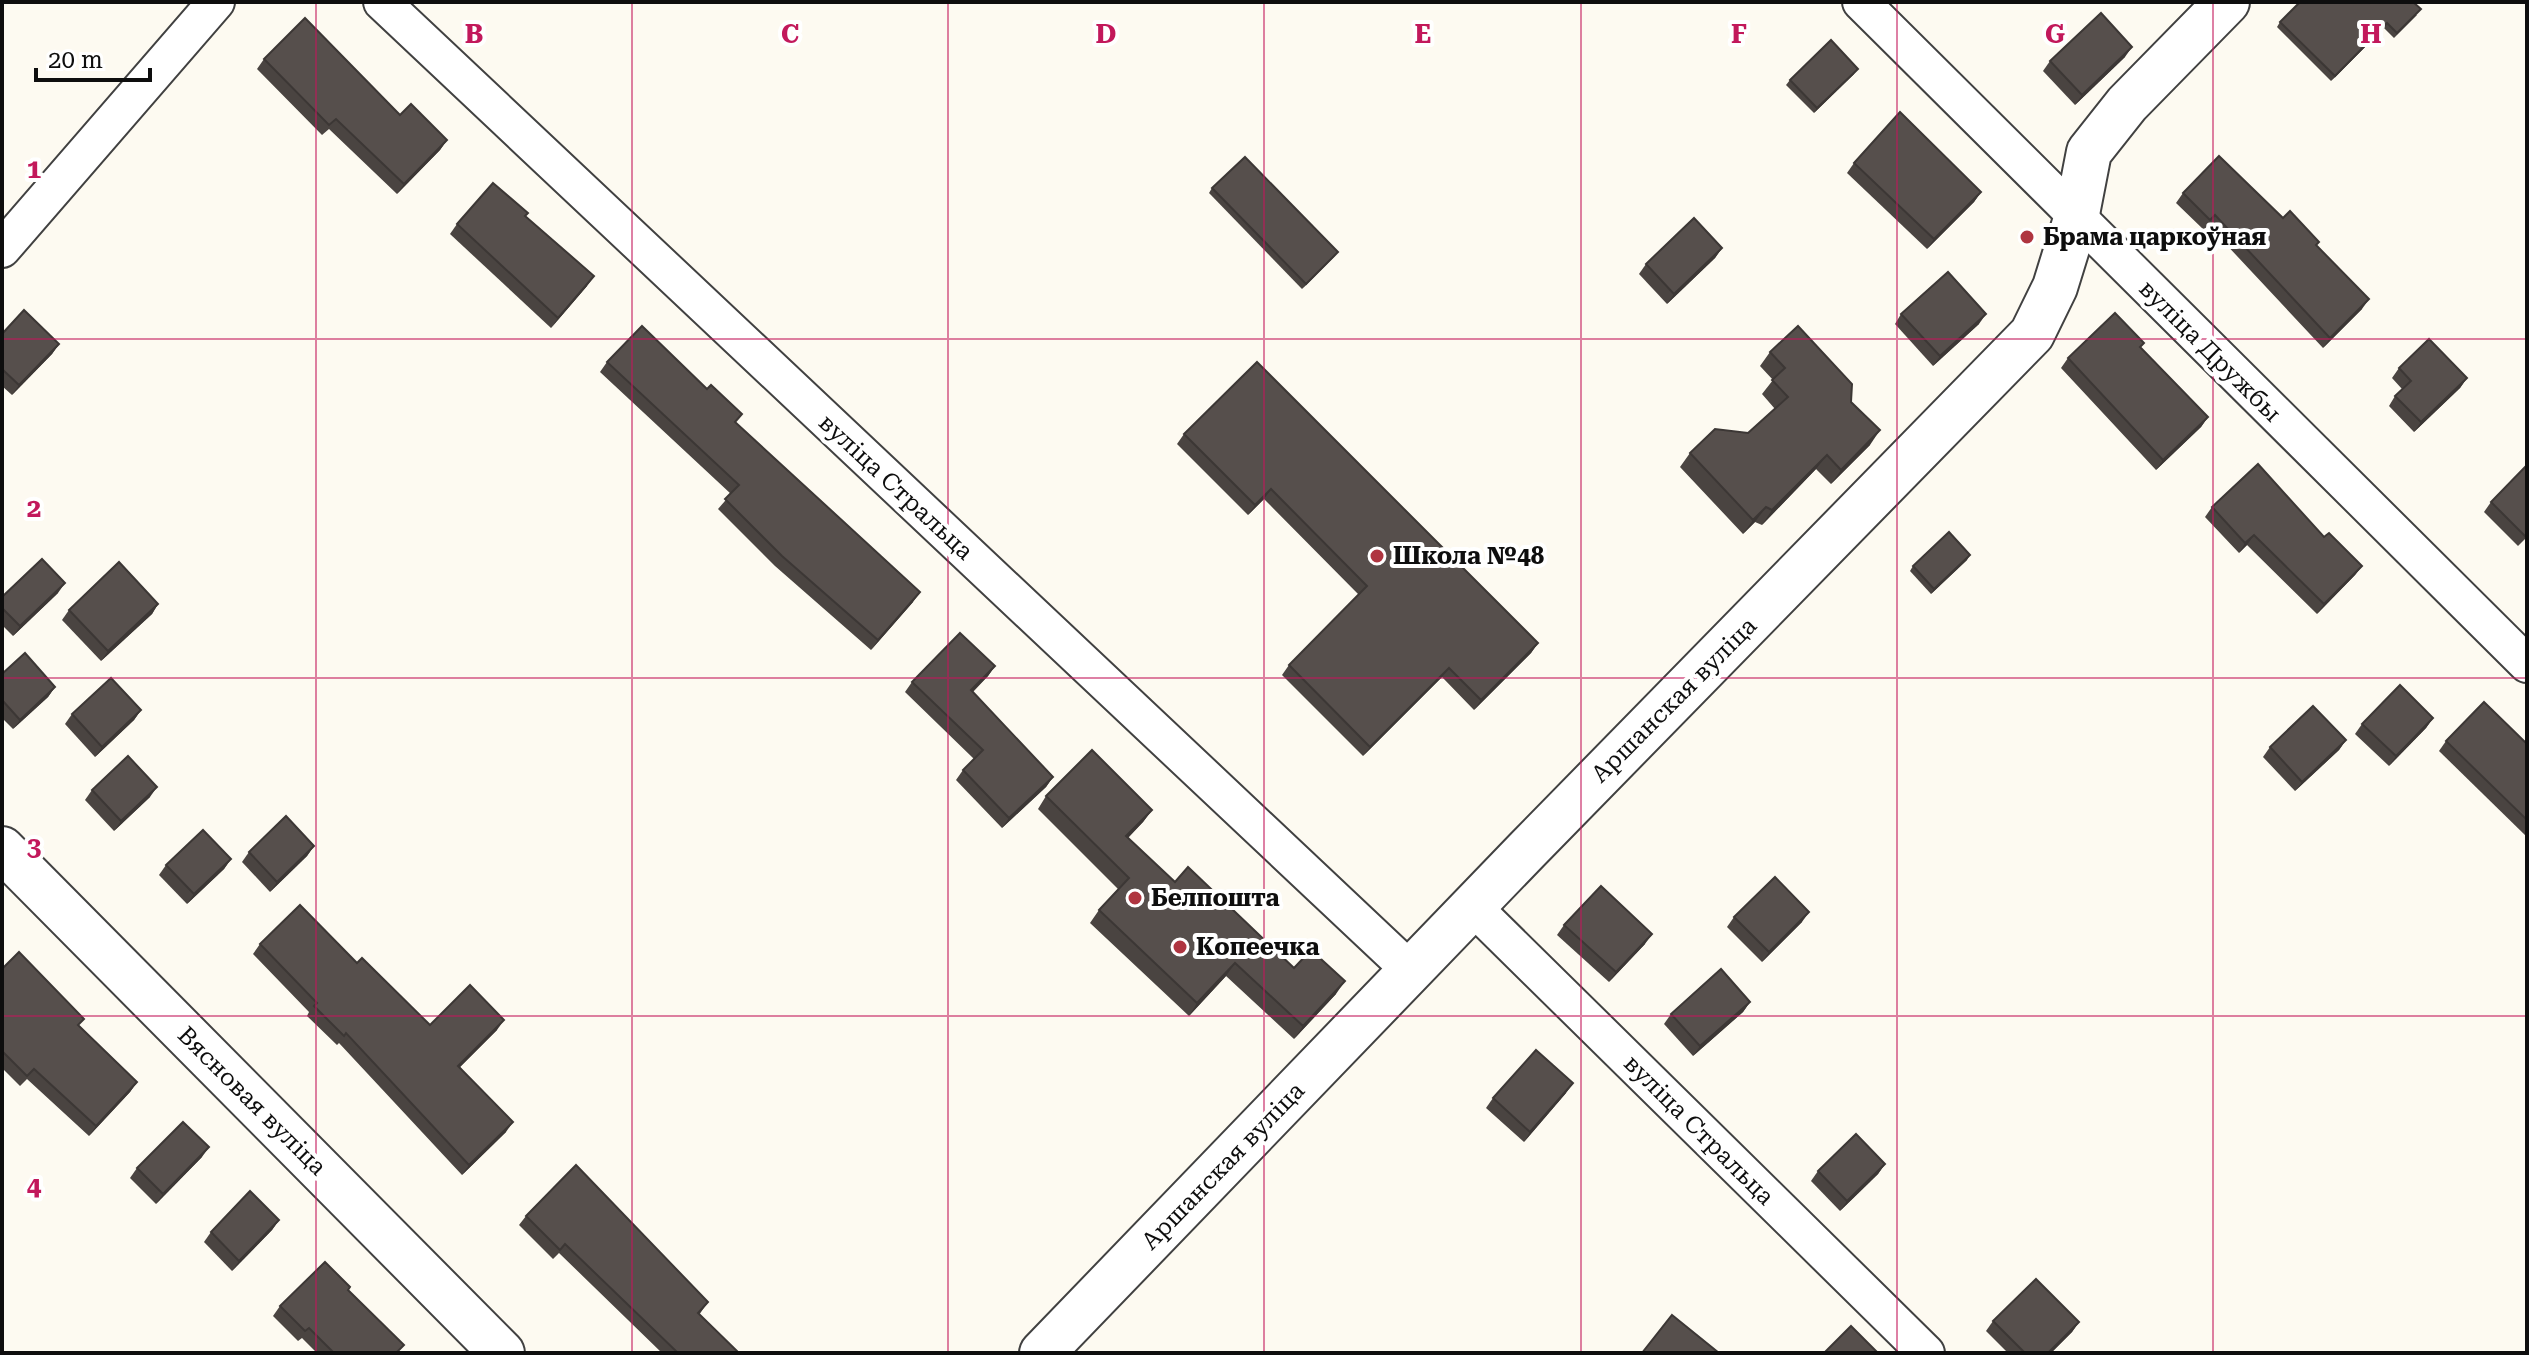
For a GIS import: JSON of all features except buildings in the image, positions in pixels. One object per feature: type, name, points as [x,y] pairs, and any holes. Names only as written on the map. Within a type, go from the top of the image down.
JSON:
[{"type":"street","points":[[2,249],[216,2]]},
{"type":"street","name":"вуліца Стральца","points":[[382,2],[1411,971]]},
{"type":"street","name":"вуліца Дружбы","points":[[1861,2],[2527,664]]},
{"type":"street","name":"Аршанская вуліца","points":[[1042,1353],[1472,906],[2032,334],[2055,287],[2076,219],[2089,152],[2127,104],[2227,2]]},
{"type":"street","name":"Вясновая вуліца","points":[[2,849],[502,1353]]},
{"type":"street","name":"вуліца Стральца","points":[[1472,906],[1926,1353]]},
{"type":"place","name":"Брама царкоўная","points":[[2027,237]]},
{"type":"place","name":"Школа №48","points":[[1377,556]]},
{"type":"place","name":"Белпошта","points":[[1135,898]]},
{"type":"place","name":"Копеечка","points":[[1180,947]]}]
